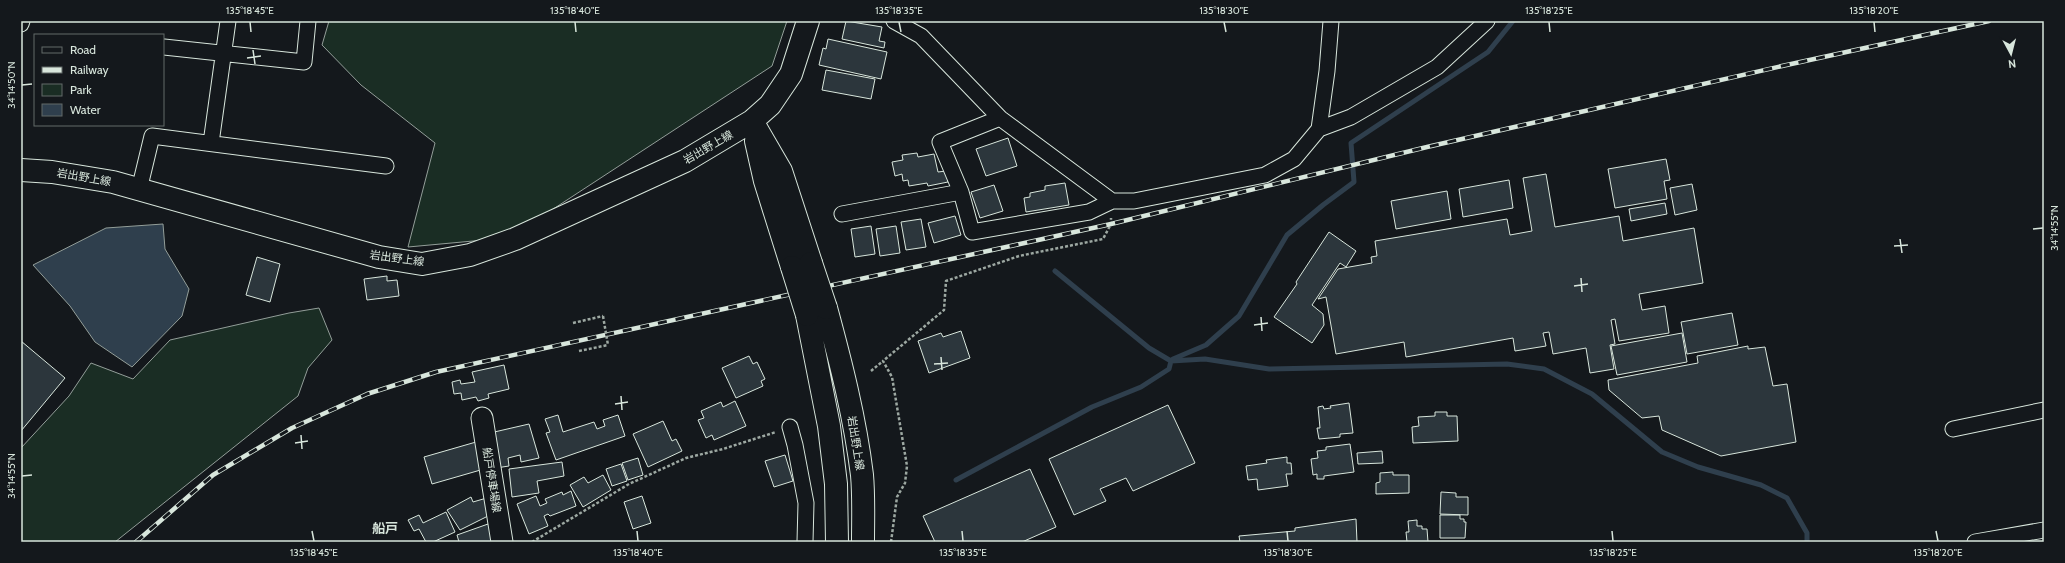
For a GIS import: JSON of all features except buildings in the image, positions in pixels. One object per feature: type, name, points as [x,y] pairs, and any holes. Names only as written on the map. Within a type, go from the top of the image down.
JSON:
[{"type":"main road","points":[[752,121],[770,105],[791,74],[808,21]]},
{"type":"main road","name":"岩出野上線","points":[[21,170],[52,172],[113,182],[379,257],[422,264],[470,255],[516,239],[685,161],[752,121],[765,181],[801,265],[816,312],[839,356],[853,418],[862,476],[863,542]]},
{"type":"main road","name":"岩出野上線","points":[[816,312],[836,484],[837,542]]},
{"type":"main road","name":"船戸停車場線","points":[[482,418],[502,542]]},
{"type":"street","points":[[211,143],[228,21]]},
{"type":"street","points":[[164,47],[304,62],[308,21]]},
{"type":"street","points":[[894,21],[921,36],[1000,118],[1112,201]]},
{"type":"street","points":[[1319,129],[1327,70],[1331,21]]},
{"type":"street","points":[[1000,118],[940,142],[961,192],[972,232],[1089,212],[1112,201],[1134,201],[1265,175],[1294,159],[1319,129],[1351,117],[1437,67],[1487,21]]},
{"type":"street","points":[[139,190],[152,136],[386,166]]},
{"type":"street","points":[[842,214],[961,192]]},
{"type":"street","points":[[1953,429],[2044,410]]},
{"type":"street","points":[[790,427],[806,503],[805,542]]},
{"type":"street","points":[[1975,542],[2044,530]]},
{"type":"path","points":[[871,371],[944,310],[946,281],[1018,256],[1103,239],[1111,224],[1112,201]]},
{"type":"path","points":[[573,323],[603,316],[608,345],[579,351]]},
{"type":"path","points":[[883,361],[892,376],[907,466],[905,483],[897,497],[891,542]]},
{"type":"path","points":[[532,542],[636,480],[686,458],[723,449],[790,427]]},
{"type":"green space","points":[[329,21],[787,21],[772,66],[544,215],[484,240],[408,247],[435,143],[361,85],[322,45]]},
{"type":"green space","points":[[319,308],[332,340],[308,368],[298,396],[115,542],[21,542],[21,448],[69,396],[91,363],[133,379],[170,340],[289,313]]},
{"type":"water","points":[[163,224],[165,249],[189,289],[182,316],[132,367],[95,342],[70,306],[33,265],[106,228]]},
{"type":"waterway","points":[[1173,359],[1206,345],[1239,316],[1287,235],[1354,182],[1351,143],[1488,52],[1513,21]]},
{"type":"waterway","points":[[1055,271],[1149,348],[1171,361],[1205,359],[1269,369],[1507,364],[1544,369],[1592,394],[1662,452],[1698,467],[1761,485],[1787,498],[1807,533],[1807,542]]},
{"type":"waterway","points":[[956,480],[1092,407],[1141,387],[1169,369],[1171,361]]},
{"type":"railway","points":[[136,542],[213,475],[292,428],[367,394],[436,372],[1111,224],[1427,147],[1782,66],[1989,21]]},
{"type":"district","name":"船戸","points":[[385,528]]}]
